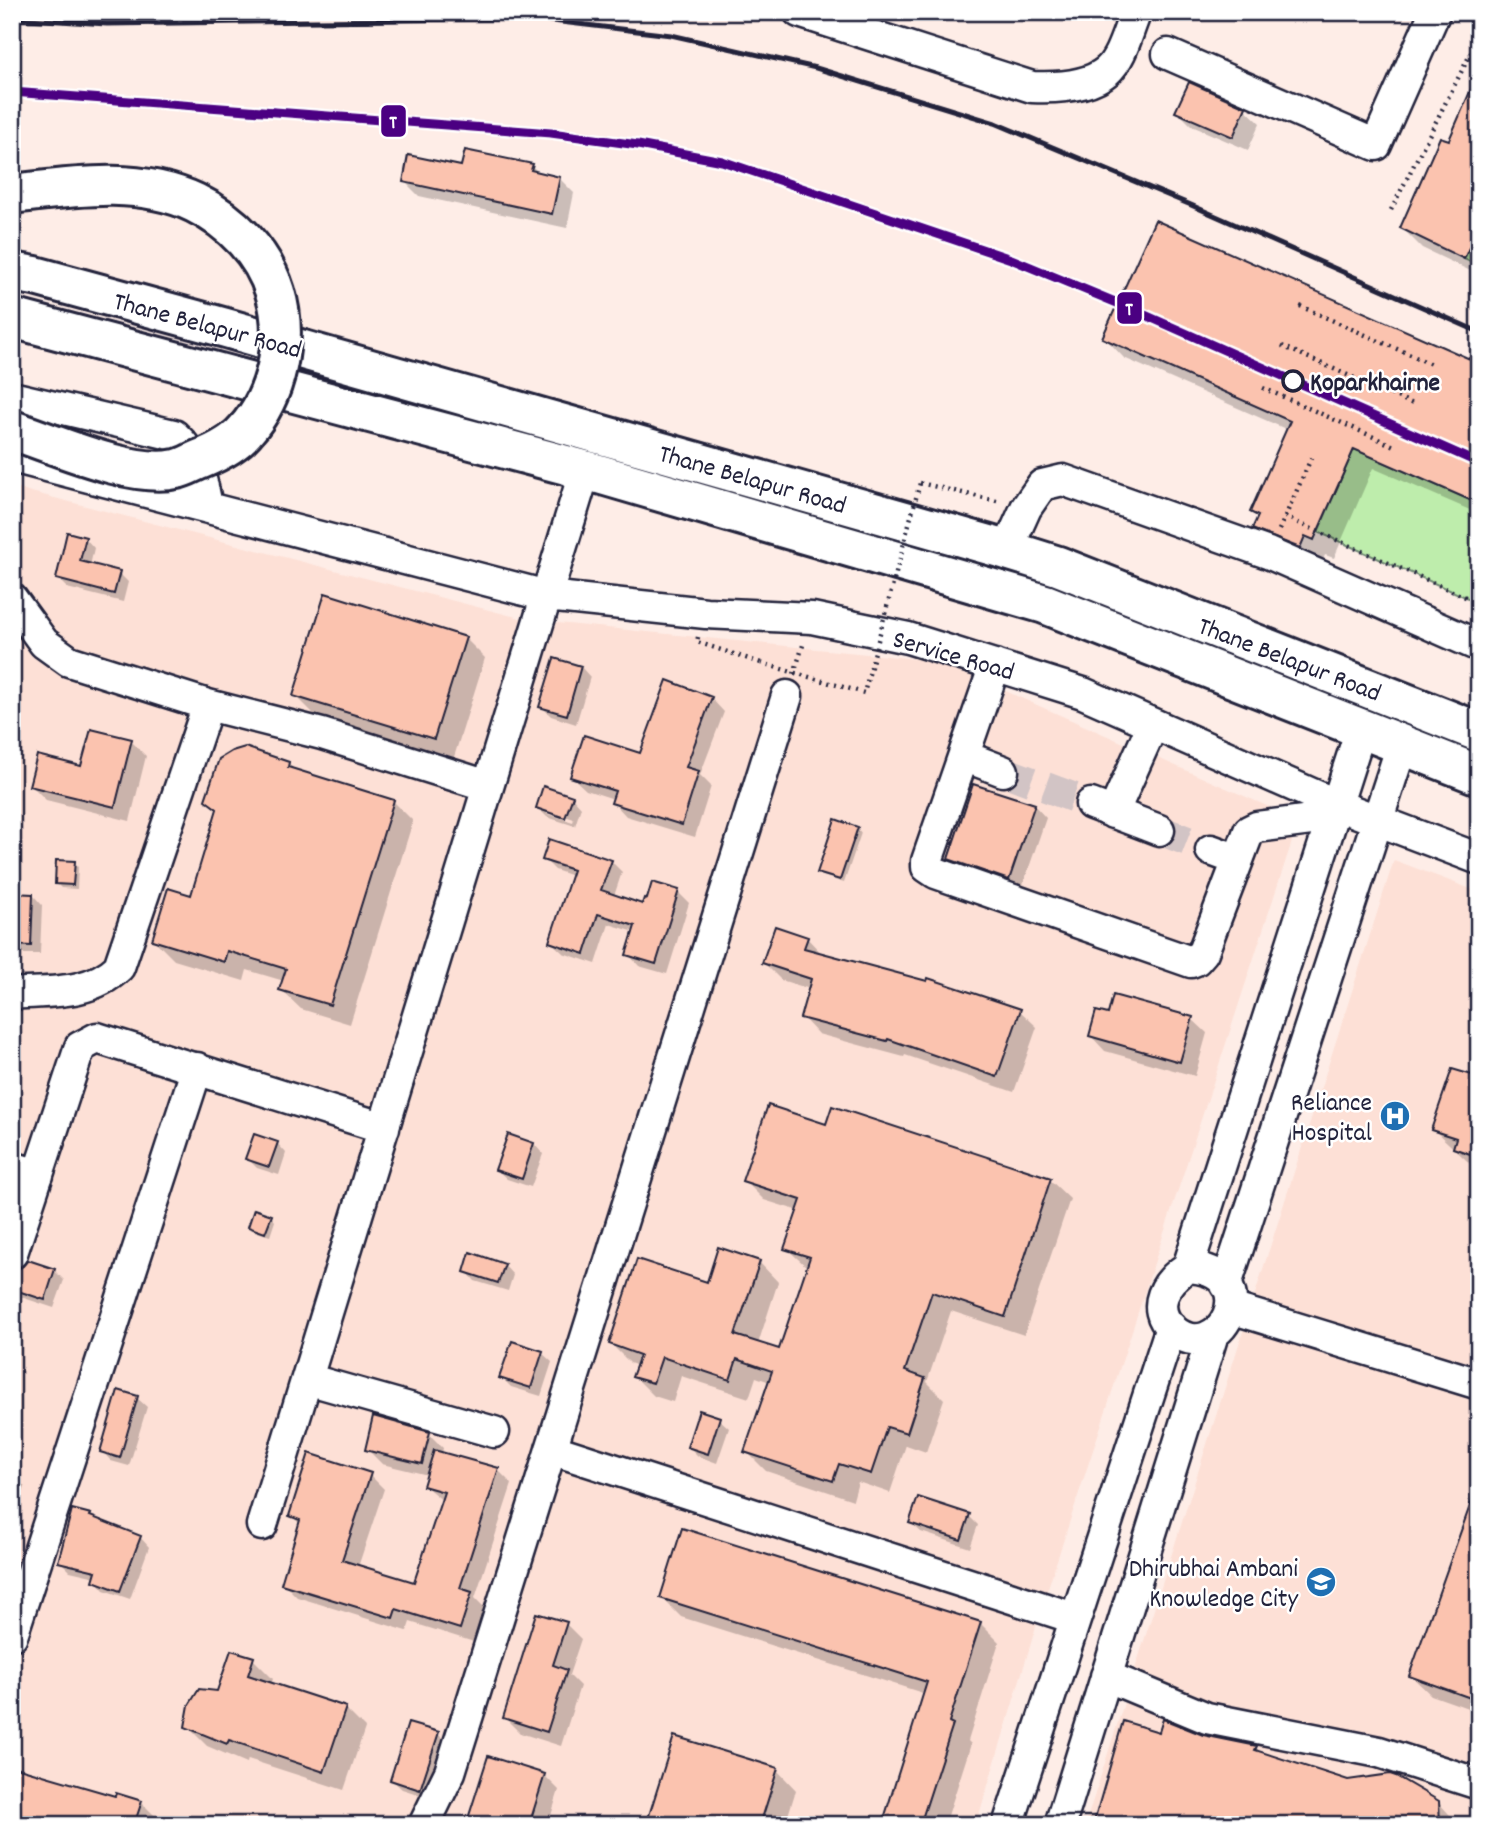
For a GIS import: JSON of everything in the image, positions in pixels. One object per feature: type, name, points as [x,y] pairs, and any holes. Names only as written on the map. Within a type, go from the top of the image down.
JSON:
[{"type":"main road","points":[[12,194],[97,185],[170,193],[196,204],[223,220],[244,238],[263,265],[275,292],[280,323],[278,362],[264,408],[244,433],[219,452],[176,470],[133,469],[12,430]]},
{"type":"main road","name":"Thane Belapur Road","points":[[12,272],[226,328],[1007,550],[1058,566],[1479,732]]},
{"type":"main road","name":"Thane Belapur Road","points":[[12,318],[585,470],[1045,604],[1479,775]]},
{"type":"street","points":[[799,12],[1032,87],[1054,88],[1090,80],[1107,72],[1116,59],[1136,12]]},
{"type":"street","points":[[1168,54],[1376,145],[1434,12]]},
{"type":"street","points":[[12,397],[174,435],[189,449],[202,479],[207,506]]},
{"type":"street","name":"Service Road","points":[[12,457],[547,596],[706,613],[812,618],[908,638],[1083,693],[1337,805],[1479,859]]},
{"type":"street","points":[[262,1525],[585,470]]},
{"type":"street","points":[[1007,550],[1026,508],[1042,485],[1063,480],[1268,553],[1479,646]]},
{"type":"street","points":[[12,599],[44,643],[69,661],[208,705],[322,734],[488,786]]},
{"type":"street","points":[[995,666],[927,861],[927,867],[936,873],[1191,962],[1196,961],[1203,952],[1225,855],[1253,829],[1311,820],[1337,805]]},
{"type":"street","points":[[424,1825],[450,1772],[787,696]]},
{"type":"street","points":[[12,994],[85,988],[99,983],[119,967],[208,705]]},
{"type":"street","points":[[1153,724],[1102,808],[1158,830]]},
{"type":"street","points":[[1361,729],[1188,1268],[1168,1283],[1163,1294],[1161,1306],[1164,1317],[1180,1335],[1191,1338],[1213,1334],[1222,1328],[1229,1297],[1402,745]]},
{"type":"street","points":[[964,756],[1003,771]]},
{"type":"street","points":[[12,1254],[25,1171],[80,1047],[97,1038],[384,1128]]},
{"type":"street","points":[[12,1635],[197,1068]]},
{"type":"street","points":[[1188,1268],[1211,1271],[1221,1278],[1229,1297],[1479,1384]]},
{"type":"street","points":[[1008,1825],[1171,1327]]},
{"type":"street","points":[[1060,1825],[1213,1334]]},
{"type":"street","points":[[307,1379],[494,1432]]},
{"type":"street","points":[[551,1449],[1074,1618]]},
{"type":"street","points":[[1106,1676],[1207,1718],[1378,1752],[1479,1784]]},
{"type":"path","points":[[1391,210],[1479,37]]},
{"type":"path","points":[[1300,306],[1431,364]]},
{"type":"path","points":[[1282,346],[1413,404]]},
{"type":"path","points":[[1264,388],[1394,446]]},
{"type":"path","points":[[1268,553],[1313,454]]},
{"type":"path","points":[[697,642],[864,693],[920,483],[996,501]]},
{"type":"path","points":[[1285,517],[1479,603]]},
{"type":"path","points":[[787,696],[812,618]]},
{"type":"shaded area","points":[[12,487],[528,620],[937,661],[1299,820],[1044,1600],[976,1825],[12,1825]]},
{"type":"shaded area","name":"Dhirubhai Ambani Knowledge City","points":[[1394,860],[1479,892],[1479,1825],[1085,1825]]},
{"type":"green space","points":[[1479,225],[1479,266],[1464,259]]},
{"type":"green space","points":[[1354,449],[1479,504],[1479,603],[1318,532]]},
{"type":"building","points":[[1479,71],[1479,225],[1464,259],[1400,228],[1440,137],[1449,140]]},
{"type":"building","points":[[1189,82],[1246,107],[1233,137],[1175,112]]},
{"type":"building","points":[[465,150],[533,164],[531,170],[560,177],[552,214],[403,182],[408,155],[461,166]]},
{"type":"building","name":"Koparkhairne","points":[[1155,220],[1479,363],[1479,504],[1354,449],[1314,540],[1305,536],[1300,548],[1252,529],[1258,516],[1250,512],[1290,421],[1102,338]]},
{"type":"building","points":[[67,532],[86,537],[80,561],[120,571],[114,594],[56,579]]},
{"type":"building","points":[[325,593],[466,637],[434,739],[293,696]]},
{"type":"building","points":[[554,658],[581,666],[567,715],[539,707]]},
{"type":"building","points":[[667,680],[712,697],[686,767],[699,771],[682,825],[611,803],[615,791],[570,777],[584,735],[640,753]]},
{"type":"building","points":[[91,729],[132,739],[115,807],[29,786],[37,755],[81,766]]},
{"type":"building","points":[[245,747],[289,762],[288,767],[394,800],[330,1005],[279,990],[286,969],[227,951],[224,962],[152,940],[168,888],[191,895],[217,809],[205,800],[219,759]]},
{"type":"building","points":[[973,784],[1035,804],[1009,880],[948,859]]},
{"type":"building","points":[[543,786],[573,796],[565,818],[536,808]]},
{"type":"building","points":[[835,819],[858,827],[840,880],[817,873]]},
{"type":"building","points":[[549,839],[612,860],[601,890],[642,904],[644,898],[647,899],[652,882],[679,890],[656,964],[626,955],[635,926],[598,914],[585,954],[549,942],[573,870],[542,860]]},
{"type":"building","points":[[56,860],[75,861],[73,885],[55,884]]},
{"type":"building","points":[[12,893],[33,894],[31,946],[12,945]]},
{"type":"building","points":[[775,926],[808,937],[804,948],[927,981],[928,978],[1021,1009],[997,1077],[888,1039],[887,1041],[800,1018],[811,979],[762,963]]},
{"type":"building","points":[[1113,995],[1193,1017],[1180,1062],[1089,1036],[1096,1011],[1108,1014]]},
{"type":"building","name":"Reliance Hospital","points":[[1452,1069],[1479,1077],[1479,1157],[1453,1148],[1456,1138],[1431,1130]]},
{"type":"building","points":[[768,1105],[826,1124],[832,1106],[1051,1178],[1005,1317],[932,1292],[905,1371],[925,1378],[907,1433],[887,1427],[871,1474],[839,1464],[833,1481],[744,1452],[772,1371],[737,1359],[730,1380],[662,1357],[653,1383],[632,1377],[640,1355],[609,1344],[637,1259],[707,1282],[718,1247],[760,1261],[735,1335],[779,1349],[810,1257],[784,1249],[801,1200],[742,1181]]},
{"type":"building","points":[[254,1134],[278,1142],[269,1167],[245,1159]]},
{"type":"building","points":[[508,1134],[534,1143],[522,1179],[495,1170]]},
{"type":"building","points":[[254,1209],[272,1215],[265,1233],[248,1227]]},
{"type":"building","points":[[470,1252],[505,1264],[498,1283],[464,1272]]},
{"type":"building","points":[[28,1260],[55,1269],[45,1300],[12,1289],[16,1270]]},
{"type":"building","points":[[512,1341],[543,1351],[531,1388],[499,1378]]},
{"type":"building","points":[[118,1390],[138,1396],[120,1458],[100,1452]]},
{"type":"building","points":[[699,1410],[720,1417],[708,1454],[687,1447]]},
{"type":"building","points":[[373,1416],[430,1432],[422,1464],[365,1450]]},
{"type":"building","points":[[434,1450],[499,1468],[460,1588],[472,1592],[460,1629],[396,1609],[393,1618],[281,1584],[300,1520],[289,1516],[309,1453],[371,1473],[342,1560],[414,1582],[444,1492],[423,1486]]},
{"type":"building","points":[[1476,1489],[1479,1489],[1479,1701],[1409,1676]]},
{"type":"building","points":[[918,1497],[970,1514],[961,1540],[909,1523]]},
{"type":"building","points":[[72,1509],[91,1514],[90,1516],[141,1536],[120,1591],[93,1581],[96,1571],[58,1562]]},
{"type":"building","points":[[682,1528],[981,1622],[949,1722],[953,1724],[920,1825],[882,1825],[927,1682],[660,1598]]},
{"type":"building","points":[[536,1613],[567,1622],[553,1665],[567,1670],[547,1732],[503,1718]]},
{"type":"building","points":[[231,1650],[254,1657],[248,1675],[346,1707],[324,1772],[229,1740],[227,1744],[185,1727],[189,1705],[199,1689],[217,1691]]},
{"type":"building","points":[[1163,1719],[1203,1735],[1257,1746],[1255,1750],[1348,1780],[1390,1774],[1396,1776],[1439,1801],[1440,1825],[1093,1825],[1123,1721],[1159,1732]]},
{"type":"building","points":[[408,1723],[439,1732],[420,1790],[390,1780]]},
{"type":"building","points":[[674,1736],[778,1768],[760,1825],[646,1825]]},
{"type":"building","points":[[488,1756],[545,1774],[529,1825],[466,1825]]},
{"type":"building","points":[[12,1766],[115,1796],[116,1793],[142,1801],[134,1825],[12,1825]]},
{"type":"tunnel","points":[[1003,771],[1091,804]]},
{"type":"tunnel","points":[[1159,830],[1211,850]]},
{"type":"railway","points":[[12,18],[107,24],[527,18],[671,35],[816,68],[995,123],[1191,205],[1479,332]]},
{"type":"transit line","name":"T","points":[[12,92],[551,133],[638,145],[722,161],[1011,259],[1127,307],[1479,463]]},
{"type":"place","name":"Koparkhairne","points":[[1293,381]]},
{"type":"place","name":"Reliance Hospital","points":[[1395,1116]]},
{"type":"place","name":"Dhirubhai Ambani Knowledge City","points":[[1321,1582]]}]
